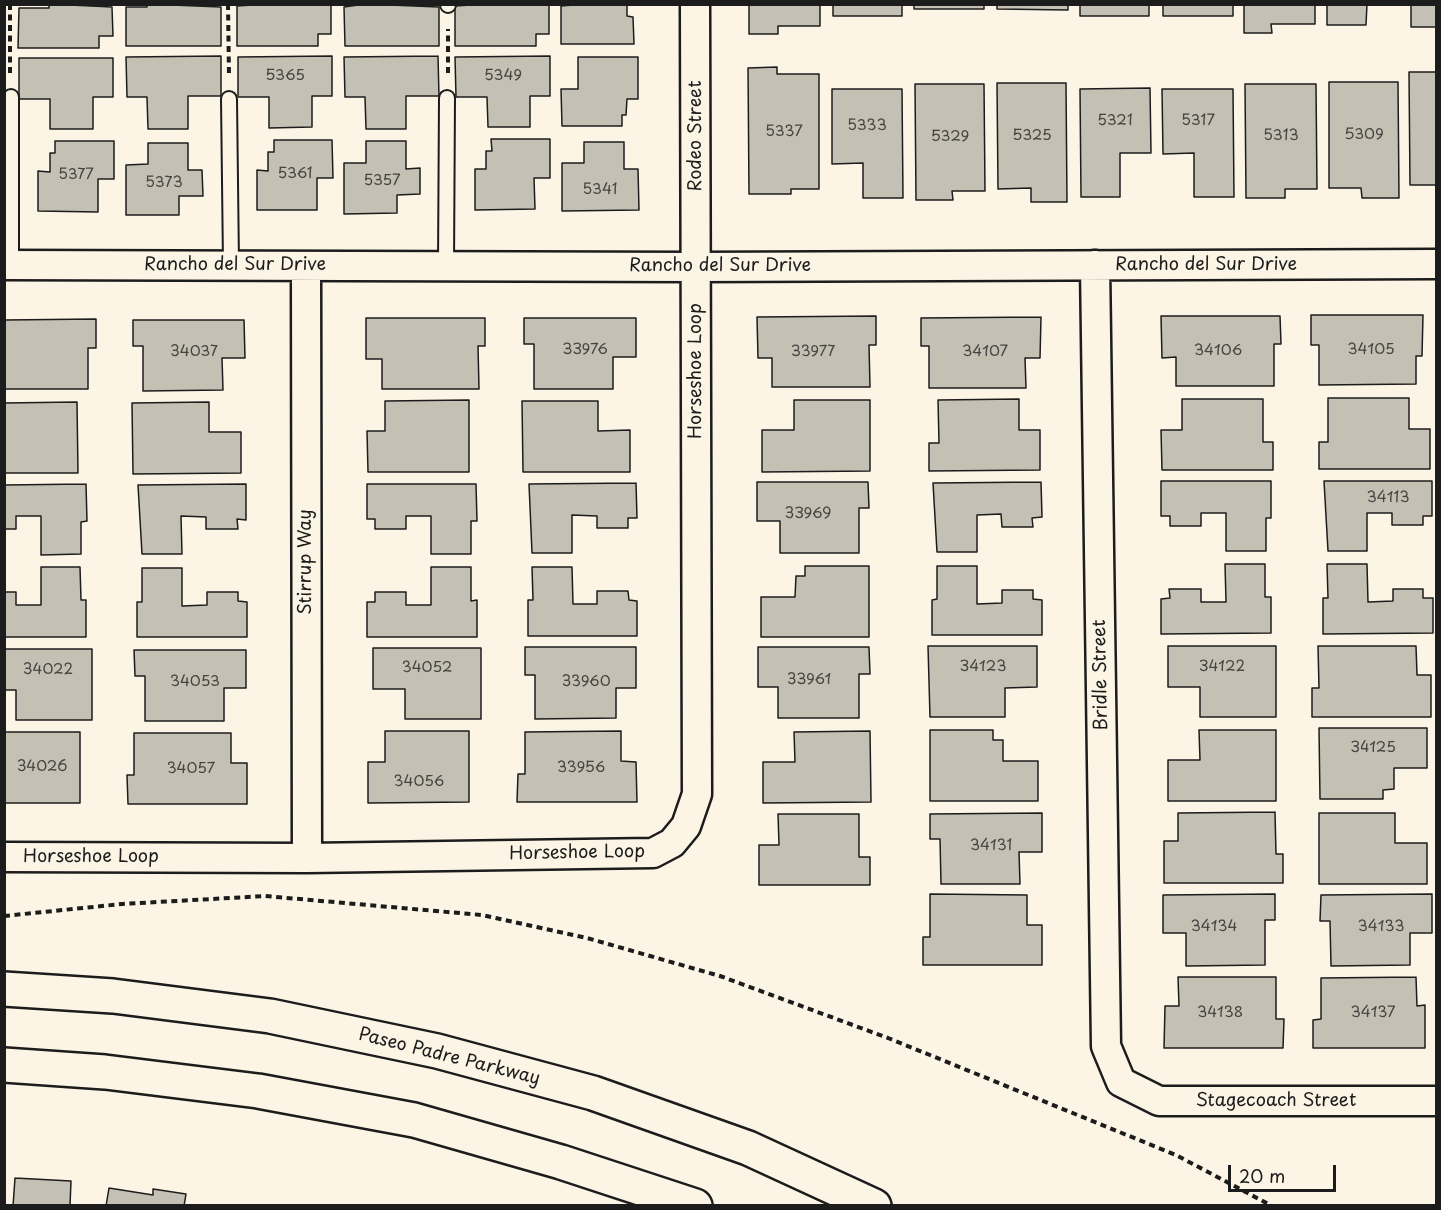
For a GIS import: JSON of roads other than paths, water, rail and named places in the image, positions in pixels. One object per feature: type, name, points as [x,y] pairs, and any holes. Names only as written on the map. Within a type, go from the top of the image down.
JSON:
[{"type":"main road","name":"Paseo Padre Parkway","points":[[4,989],[113,996],[270,1016],[437,1051],[615,1101],[748,1148],[874,1206]]},
{"type":"main road","points":[[4,1065],[105,1072],[258,1091],[414,1120],[561,1162],[694,1206]]},
{"type":"street","name":"Rodeo Street","points":[[695,4],[696,267]]},
{"type":"street","name":"Rancho del Sur Drive","points":[[8,265],[696,267],[1437,264]]},
{"type":"street","name":"Bridle Street","points":[[1095,265],[1106,1046],[1121,1082]]},
{"type":"street","name":"Stirrup Way","points":[[306,266],[307,858]]},
{"type":"street","name":"Horseshoe Loop","points":[[4,857],[307,858],[653,853],[672,843],[686,826],[697,794],[696,267]]},
{"type":"street","name":"Stagecoach Street","points":[[1121,1082],[1159,1101],[1437,1101]]},
{"type":"lane","points":[[8,265],[11,97]]},
{"type":"lane","points":[[446,265],[447,98]]},
{"type":"lane","points":[[229,99],[231,264]]}]
